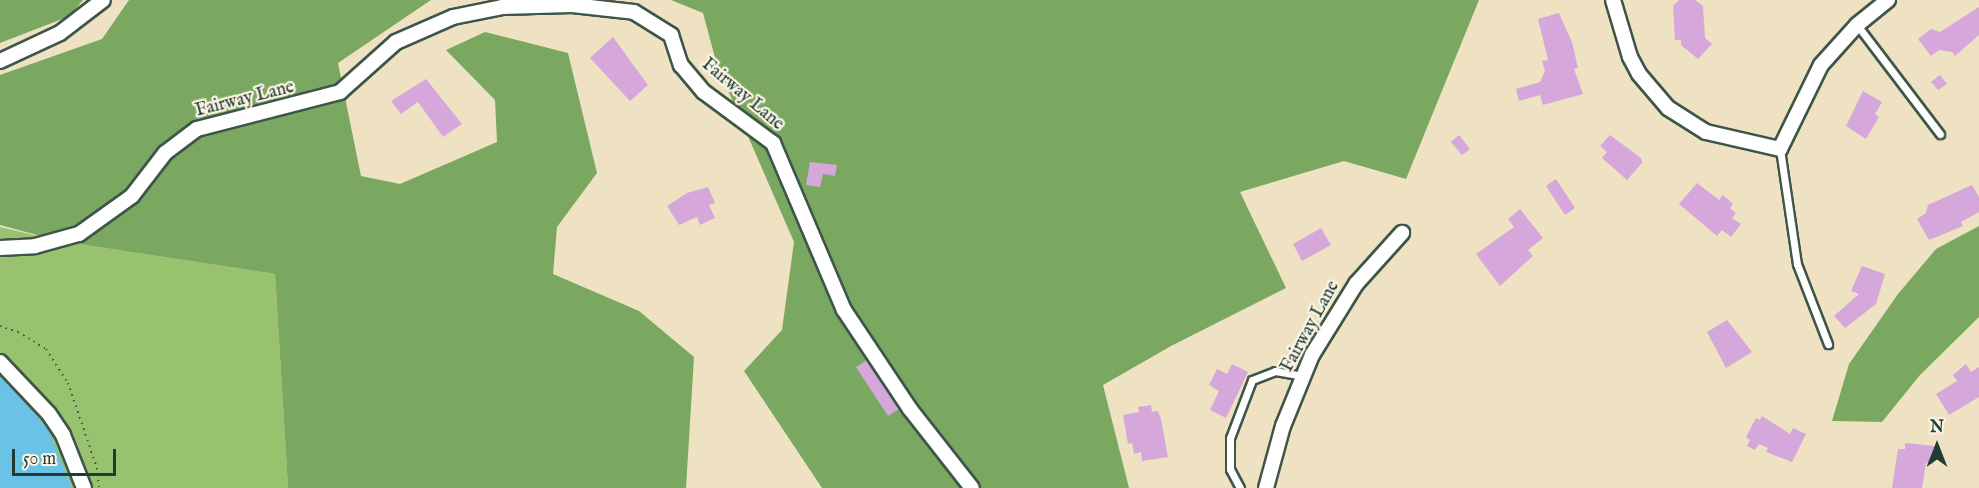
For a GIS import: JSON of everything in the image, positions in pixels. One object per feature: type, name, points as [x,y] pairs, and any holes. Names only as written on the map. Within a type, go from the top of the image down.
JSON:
[{"type":"street","points":[[0,61],[60,33],[103,0]]},
{"type":"street","points":[[1613,0],[1630,57],[1639,74],[1668,108],[1706,132],[1780,148],[1807,87],[1857,25],[1888,0]]},
{"type":"street","name":"Fairway Lane","points":[[0,248],[35,246],[79,234],[132,196],[165,153],[197,129],[325,99],[353,83],[396,42],[453,17],[502,7],[572,5],[634,12],[671,35],[681,65],[704,92],[773,143],[844,310],[910,409],[972,488]]},
{"type":"street","name":"Fairway Lane","points":[[1266,488],[1282,426],[1303,376],[1356,284],[1402,233]]},
{"type":"street","points":[[0,362],[50,414],[63,435],[84,488]]},
{"type":"lane","points":[[1857,25],[1940,134]]},
{"type":"lane","points":[[1780,148],[1797,264],[1828,344]]},
{"type":"lane","points":[[1240,488],[1230,469],[1230,438],[1252,380],[1275,371],[1303,376]]},
{"type":"path","points":[[0,327],[18,332],[46,349],[68,383],[97,468],[99,488]]},
{"type":"green space","points":[[0,0],[83,0],[70,16],[0,43]]},
{"type":"green space","points":[[129,0],[431,0],[338,63],[361,176],[400,184],[497,142],[495,100],[446,50],[485,32],[568,53],[597,173],[557,227],[553,274],[639,311],[694,357],[686,488],[288,488],[275,274],[59,241],[0,225],[0,75],[102,39]]},
{"type":"green space","points":[[671,0],[1479,0],[1406,179],[1344,161],[1240,192],[1286,288],[1171,346],[1103,385],[1129,488],[822,488],[744,371],[782,330],[794,242],[717,65],[703,13]]},
{"type":"green space","points":[[1979,226],[1979,317],[1920,375],[1882,422],[1832,421],[1849,364],[1898,294],[1936,249]]},
{"type":"green space","points":[[0,227],[59,241],[275,274],[288,488],[0,488]]},
{"type":"water","points":[[0,375],[48,429],[72,488],[0,488]]},
{"type":"building","points":[[1679,0],[1695,0],[1703,6],[1705,38],[1712,44],[1698,59],[1681,45],[1681,40],[1675,40],[1673,6]]},
{"type":"building","points":[[1979,7],[1979,35],[1955,56],[1952,52],[1939,50],[1931,56],[1918,39],[1931,29],[1940,32]]},
{"type":"building","points":[[1559,13],[1572,42],[1578,68],[1574,69],[1583,94],[1543,105],[1540,95],[1519,101],[1516,89],[1540,82],[1545,71],[1542,61],[1548,60],[1538,19]]},
{"type":"building","points":[[613,37],[648,85],[630,101],[590,58]]},
{"type":"building","points":[[1940,75],[1947,84],[1938,90],[1931,82]]},
{"type":"building","points":[[426,79],[462,124],[443,137],[418,102],[401,114],[391,101]]},
{"type":"building","points":[[1863,91],[1882,102],[1875,114],[1879,117],[1866,139],[1846,126]]},
{"type":"building","points":[[1459,135],[1470,149],[1462,155],[1451,142]]},
{"type":"building","points":[[1610,135],[1641,158],[1642,163],[1627,180],[1602,158],[1607,152],[1600,146]]},
{"type":"building","points":[[810,162],[837,165],[835,176],[823,174],[820,187],[806,185]]},
{"type":"building","points":[[1556,179],[1575,208],[1565,215],[1546,186]]},
{"type":"building","points":[[1697,183],[1719,200],[1723,195],[1733,204],[1730,208],[1736,213],[1732,218],[1741,224],[1731,237],[1722,230],[1717,236],[1679,204]]},
{"type":"building","points":[[1972,185],[1979,197],[1979,212],[1961,222],[1963,226],[1929,240],[1917,219],[1926,213],[1928,205]]},
{"type":"building","points":[[708,187],[715,203],[709,205],[715,218],[700,225],[697,217],[679,225],[667,206],[687,193]]},
{"type":"building","points":[[1520,209],[1543,238],[1528,250],[1533,256],[1500,286],[1476,254],[1514,227],[1508,219]]},
{"type":"building","points":[[1321,228],[1331,245],[1302,261],[1293,244]]},
{"type":"building","points":[[1862,266],[1885,274],[1876,304],[1845,328],[1834,316],[1859,294],[1851,291]]},
{"type":"building","points":[[1727,320],[1752,352],[1726,368],[1707,332]]},
{"type":"building","points":[[867,360],[899,409],[888,416],[856,367]]},
{"type":"building","points":[[1232,364],[1248,372],[1226,418],[1210,410],[1219,391],[1209,385],[1217,369],[1227,374]]},
{"type":"building","points":[[1966,364],[1971,372],[1979,367],[1979,397],[1949,415],[1936,394],[1957,381],[1953,375]]},
{"type":"building","points":[[1151,405],[1152,412],[1158,411],[1161,419],[1168,457],[1142,461],[1141,452],[1134,454],[1132,443],[1128,444],[1123,415],[1139,412],[1138,407]]},
{"type":"building","points":[[1762,416],[1790,434],[1793,428],[1806,434],[1792,462],[1766,452],[1768,448],[1759,444],[1755,450],[1747,446],[1750,440],[1746,437],[1756,418],[1760,420]]},
{"type":"building","points":[[1905,443],[1935,446],[1933,464],[1926,463],[1922,488],[1892,488],[1898,449],[1905,449]]}]
